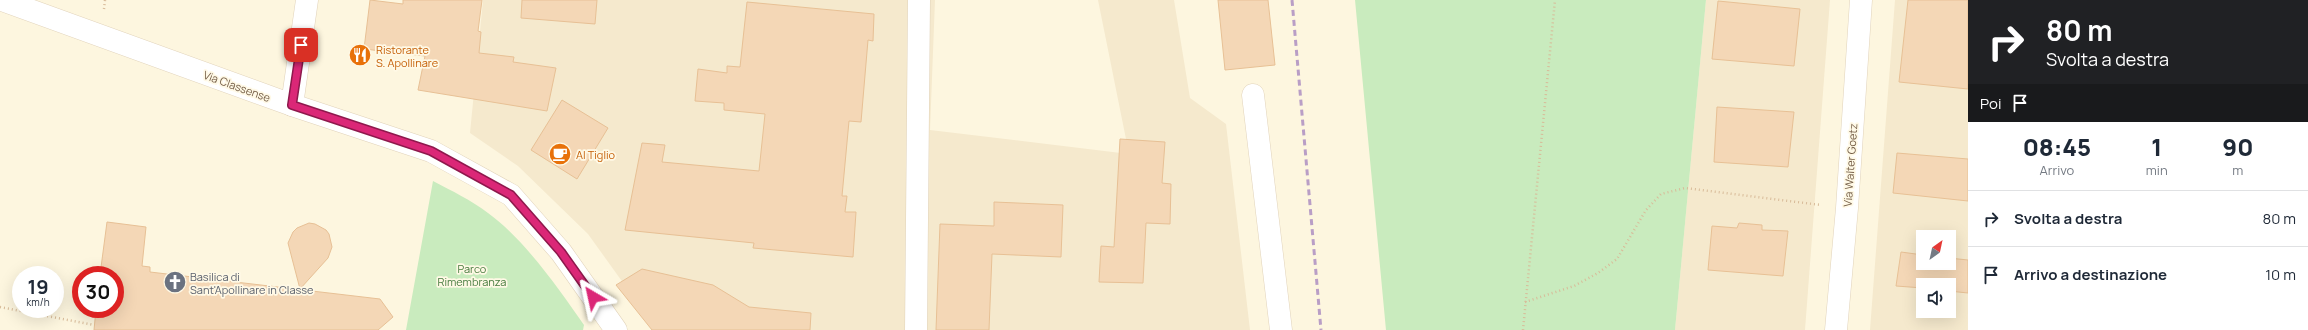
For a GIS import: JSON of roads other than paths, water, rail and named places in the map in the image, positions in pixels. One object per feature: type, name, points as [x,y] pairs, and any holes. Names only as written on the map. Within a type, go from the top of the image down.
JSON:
[{"type":"street","name":"Via Classense","points":[[2,0],[292,105],[431,151],[511,195],[561,252],[616,330]]},
{"type":"street","points":[[292,105],[307,0]]},
{"type":"street","points":[[916,330],[919,0]]},
{"type":"street","name":"Via Walter Goetz","points":[[1836,330],[1847,208],[1861,0]]},
{"type":"street","points":[[1253,95],[1281,330]]},
{"type":"railway","points":[[1292,0],[1321,330]]},
{"type":"place","name":"Ristorante S. Apollinare","points":[[360,55]]},
{"type":"place","name":"Al Tiglio","points":[[560,154]]},
{"type":"place","name":"Basilica di Sant'Apollinare in Classe","points":[[175,282]]},
{"type":"park label","name":"Parco Rimembranza","points":[[472,274]]}]
